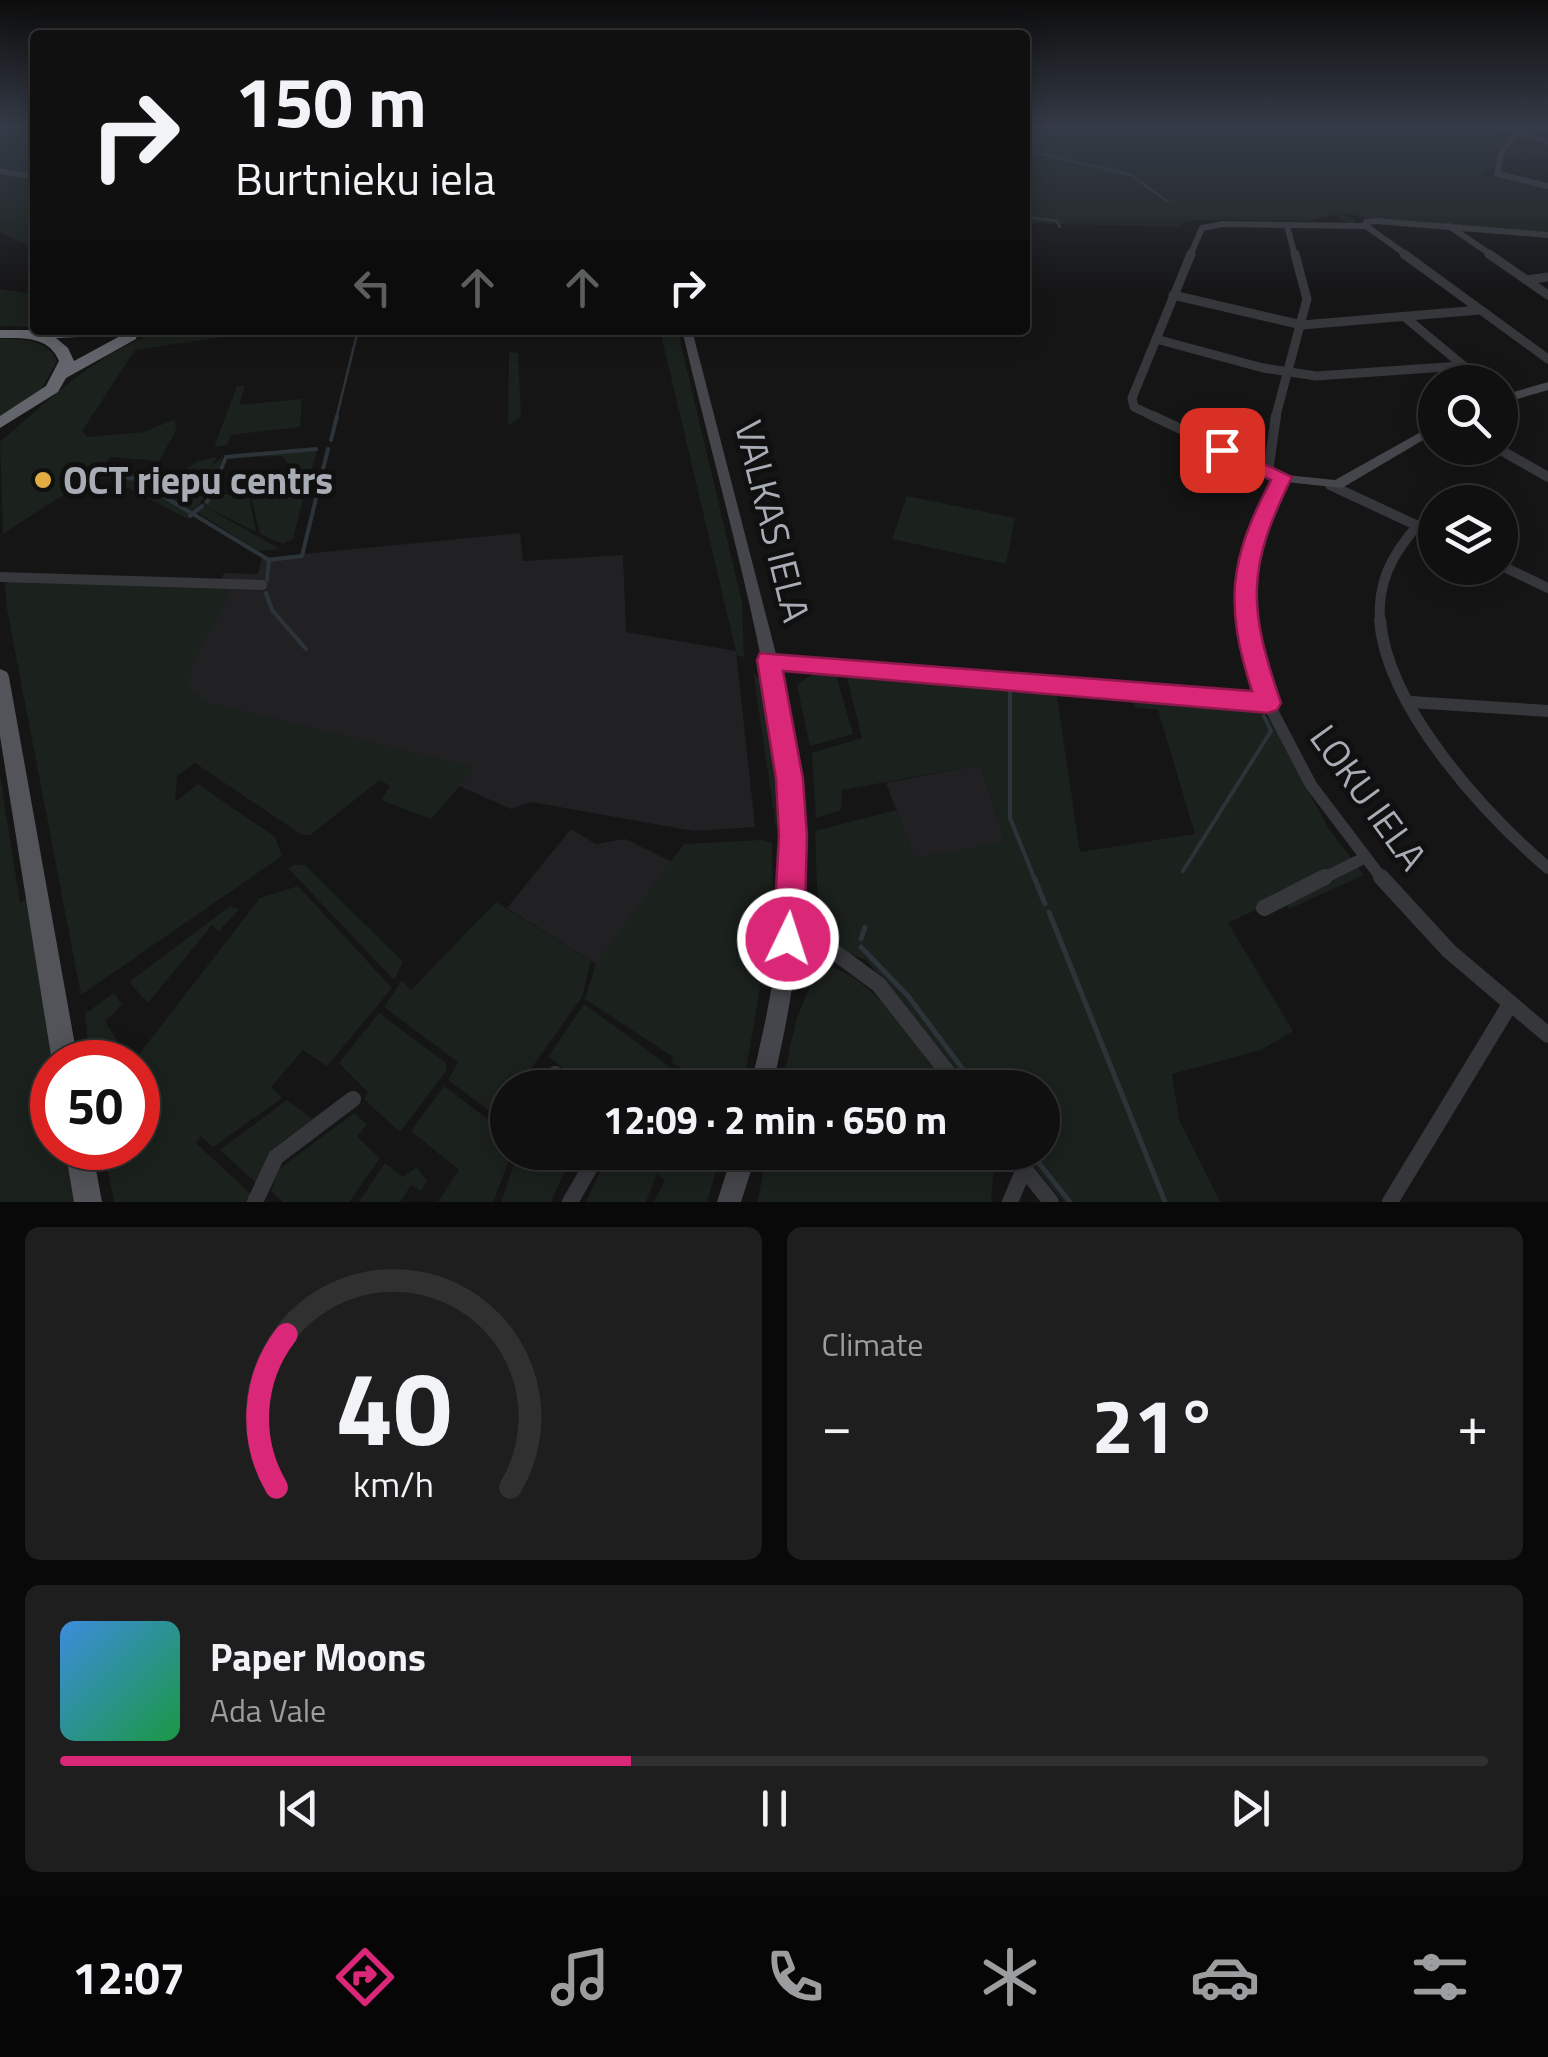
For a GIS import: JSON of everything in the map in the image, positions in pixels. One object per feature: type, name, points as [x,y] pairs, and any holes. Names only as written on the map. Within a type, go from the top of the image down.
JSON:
[{"type":"highway","points":[[0,334],[30,334]]},
{"type":"highway","points":[[27,334],[59,345],[67,361],[63,374]]},
{"type":"highway","points":[[0,426],[63,374],[135,335]]},
{"type":"main road","points":[[0,678],[60,1040]]},
{"type":"main road","points":[[83,1170],[88,1202]]},
{"type":"street","points":[[1366,226],[1366,222],[1376,221],[1548,235]]},
{"type":"street","points":[[1548,359],[1366,226],[1209,226],[1199,232],[1132,398],[1134,407],[1275,474],[1330,485],[1417,526],[1384,572],[1378,602],[1382,635],[1411,702],[1473,798],[1548,868]]},
{"type":"street","points":[[1275,474],[1273,426],[1307,299],[1287,226]]},
{"type":"street","points":[[1449,226],[1548,295]]},
{"type":"street","points":[[1526,280],[1548,276]]},
{"type":"street","points":[[1173,295],[1302,325],[1480,310]]},
{"type":"street","points":[[1406,318],[1460,365]]},
{"type":"street","name":"VALKAS IELA","points":[[689,335],[769,660],[790,779],[793,836],[788,939],[764,1070]]},
{"type":"street","points":[[1156,340],[1288,374],[1330,376],[1418,369]]},
{"type":"street","points":[[1518,394],[1548,386]]},
{"type":"street","points":[[1330,485],[1360,474],[1418,438]]},
{"type":"street","points":[[1518,460],[1548,477]]},
{"type":"street","name":"LOKU IELA","points":[[1275,474],[1254,532],[1243,608],[1249,645],[1268,703],[1309,782],[1364,858],[1509,1006],[1548,1034]]},
{"type":"street","points":[[1518,574],[1548,588]]},
{"type":"street","points":[[0,577],[262,585]]},
{"type":"street","points":[[769,660],[1268,703]]},
{"type":"street","points":[[1411,702],[1548,711]]},
{"type":"street","points":[[1264,908],[1364,858]]},
{"type":"street","points":[[788,939],[836,952],[880,985],[946,1070]]},
{"type":"street","points":[[1390,1202],[1509,1006]]},
{"type":"street","points":[[255,1202],[276,1157],[353,1099]]},
{"type":"street","points":[[570,1202],[589,1170]]},
{"type":"street","points":[[730,1202],[739,1170]]},
{"type":"street","points":[[1010,1202],[1024,1170]]},
{"type":"street","points":[[1025,1170],[1051,1202]]},
{"type":"shaded area","points":[[0,182],[30,182],[30,247],[0,232]]},
{"type":"shaded area","points":[[1030,182],[1517,182],[1548,188],[1548,234],[1364,218],[1340,212],[1356,221],[1350,225],[1334,215],[1311,221],[1200,220],[1183,222],[1180,227],[1030,223]]},
{"type":"shaded area","points":[[0,289],[30,293],[30,327],[0,326]]},
{"type":"shaded area","points":[[236,335],[135,350],[82,431],[87,437],[144,432],[175,419],[176,431],[159,461],[111,457],[88,479],[3,534],[0,442],[80,374],[147,336]]},
{"type":"shaded area","points":[[661,335],[679,336],[742,602],[744,657],[737,656]]},
{"type":"shaded area","points":[[0,339],[40,344],[57,361],[41,390],[0,416]]},
{"type":"shaded area","points":[[509,352],[518,353],[521,417],[508,425]]},
{"type":"shaded area","points":[[237,386],[245,386],[239,405],[302,399],[300,427],[231,435],[227,445],[214,447]]},
{"type":"shaded area","points":[[318,448],[303,498],[277,485],[290,467],[282,456],[231,458],[233,454]]},
{"type":"shaded area","points":[[223,456],[214,479],[198,483],[192,475],[203,469],[174,479],[197,461],[217,457],[211,467]]},
{"type":"shaded area","points":[[107,470],[158,476],[151,480],[158,484],[167,478],[179,489],[198,486],[189,492],[205,492],[213,480],[199,504],[186,518],[110,478],[99,479]]},
{"type":"shaded area","points":[[216,483],[224,494],[249,497],[256,532],[206,507],[280,549],[258,551],[197,512]]},
{"type":"shaded area","points":[[275,486],[303,500],[293,539],[283,544],[260,534],[251,496]]},
{"type":"shaded area","points":[[907,496],[1015,518],[1006,564],[892,539]]},
{"type":"shaded area","points":[[520,533],[523,561],[623,555],[626,632],[736,651],[755,827],[694,831],[531,802],[511,809],[396,758],[165,701],[224,573],[258,574],[262,558]]},
{"type":"shaded area","points":[[14,580],[228,587],[223,608],[191,671],[189,687],[207,702],[476,767],[431,819],[381,800],[390,786],[380,780],[310,835],[302,835],[195,763],[177,776],[175,802],[198,784],[275,837],[282,856],[81,995],[7,609],[5,584]]},
{"type":"shaded area","points":[[753,672],[767,696],[782,762],[785,814],[776,827]]},
{"type":"shaded area","points":[[846,674],[1056,691],[1080,852],[1195,834],[1158,710],[1134,707],[1134,699],[1251,709],[1268,717],[1329,829],[1364,875],[1289,909],[1281,898],[1228,923],[1293,1031],[1261,1050],[1172,1074],[1179,1120],[1220,1202],[1063,1202],[1037,1170],[1060,1170],[1060,1070],[957,1070],[866,960],[819,943],[815,831],[896,810],[915,858],[1005,841],[980,765],[842,790],[841,810],[816,818],[812,753],[862,738]]},
{"type":"shaded area","points":[[811,675],[836,675],[853,734],[810,746],[797,685]]},
{"type":"shaded area","points":[[980,765],[1005,842],[915,859],[886,783]]},
{"type":"shaded area","points":[[0,775],[20,903],[35,893],[61,1040],[30,1040],[30,1170],[83,1170],[88,1202],[0,1202]]},
{"type":"shaded area","points":[[571,829],[596,844],[625,839],[685,868],[612,974],[507,908]]},
{"type":"shaded area","points":[[761,840],[772,843],[773,907],[746,1070],[683,1070],[671,1062],[673,1057],[585,999],[596,963],[684,844]]},
{"type":"shaded area","points":[[305,865],[403,962],[394,980],[288,868]]},
{"type":"shaded area","points":[[298,886],[392,988],[327,1066],[303,1050],[271,1087],[282,1098],[213,1147],[201,1136],[196,1143],[253,1196],[252,1202],[114,1202],[108,1170],[160,1170],[160,1040],[150,1040],[260,898]]},
{"type":"shaded area","points":[[496,902],[591,961],[582,997],[530,1070],[490,1070],[490,1111],[448,1080],[458,1062],[384,1007],[402,980],[411,990]]},
{"type":"shaded area","points":[[230,906],[239,909],[219,931],[212,925],[148,1003],[129,982]]},
{"type":"shaded area","points":[[819,966],[837,969],[856,980],[892,1013],[937,1070],[785,1070],[797,1017]]},
{"type":"shaded area","points":[[114,993],[122,1005],[105,1021],[117,1040],[88,1040],[85,1014]]},
{"type":"shaded area","points":[[584,1004],[674,1070],[566,1070],[548,1057]]},
{"type":"shaded area","points":[[379,1013],[446,1063],[446,1071],[400,1132],[364,1099],[368,1092],[339,1063]]},
{"type":"shaded area","points":[[444,1086],[490,1121],[490,1170],[505,1170],[493,1202],[438,1202],[459,1170],[411,1131]]},
{"type":"shaded area","points":[[287,1100],[313,1119],[276,1146],[256,1183],[220,1150]]},
{"type":"shaded area","points":[[354,1113],[367,1124],[357,1137],[380,1158],[349,1202],[283,1202],[271,1191],[279,1169]]},
{"type":"shaded area","points":[[385,1163],[403,1177],[417,1167],[427,1181],[421,1191],[411,1185],[400,1202],[359,1202]]},
{"type":"shaded area","points":[[512,1170],[565,1170],[551,1202],[501,1202]]},
{"type":"shaded area","points":[[601,1170],[658,1170],[646,1202],[586,1202]]},
{"type":"shaded area","points":[[660,1170],[716,1170],[707,1202],[654,1202],[665,1181],[658,1174]]},
{"type":"shaded area","points":[[763,1170],[994,1170],[991,1202],[758,1202]]},
{"type":"building","points":[[1238,465],[1259,474],[1252,482],[1231,473]]},
{"type":"waterway","points":[[1141,182],[1168,202]]},
{"type":"waterway","points":[[1030,218],[1057,221],[1060,227]]},
{"type":"waterway","points":[[336,419],[357,335]]},
{"type":"waterway","points":[[331,440],[337,416]]},
{"type":"waterway","points":[[207,502],[226,457],[316,449]]},
{"type":"waterway","points":[[269,560],[302,556],[328,449]]},
{"type":"waterway","points":[[104,473],[135,479],[193,514]]},
{"type":"waterway","points":[[193,514],[202,506]]},
{"type":"waterway","points":[[193,514],[269,560]]},
{"type":"waterway","points":[[267,580],[269,560]]},
{"type":"waterway","points":[[266,593],[272,610],[306,649]]},
{"type":"waterway","points":[[1010,689],[1010,818],[1035,880]]},
{"type":"waterway","points":[[1183,871],[1271,731],[1264,716]]},
{"type":"waterway","points":[[1034,877],[1045,904]]},
{"type":"waterway","points":[[1049,912],[1165,1202]]},
{"type":"waterway","points":[[861,939],[865,927]]},
{"type":"waterway","points":[[861,947],[908,996],[964,1070]]},
{"type":"waterway","points":[[1044,1170],[1070,1202]]},
{"type":"place","name":"OCT riepu centrs","points":[[43,480]]},
{"type":"route","points":[[788,939],[793,836],[790,779],[769,660],[1268,703],[1249,645],[1243,608],[1254,532],[1282,477],[1222,450]]}]
